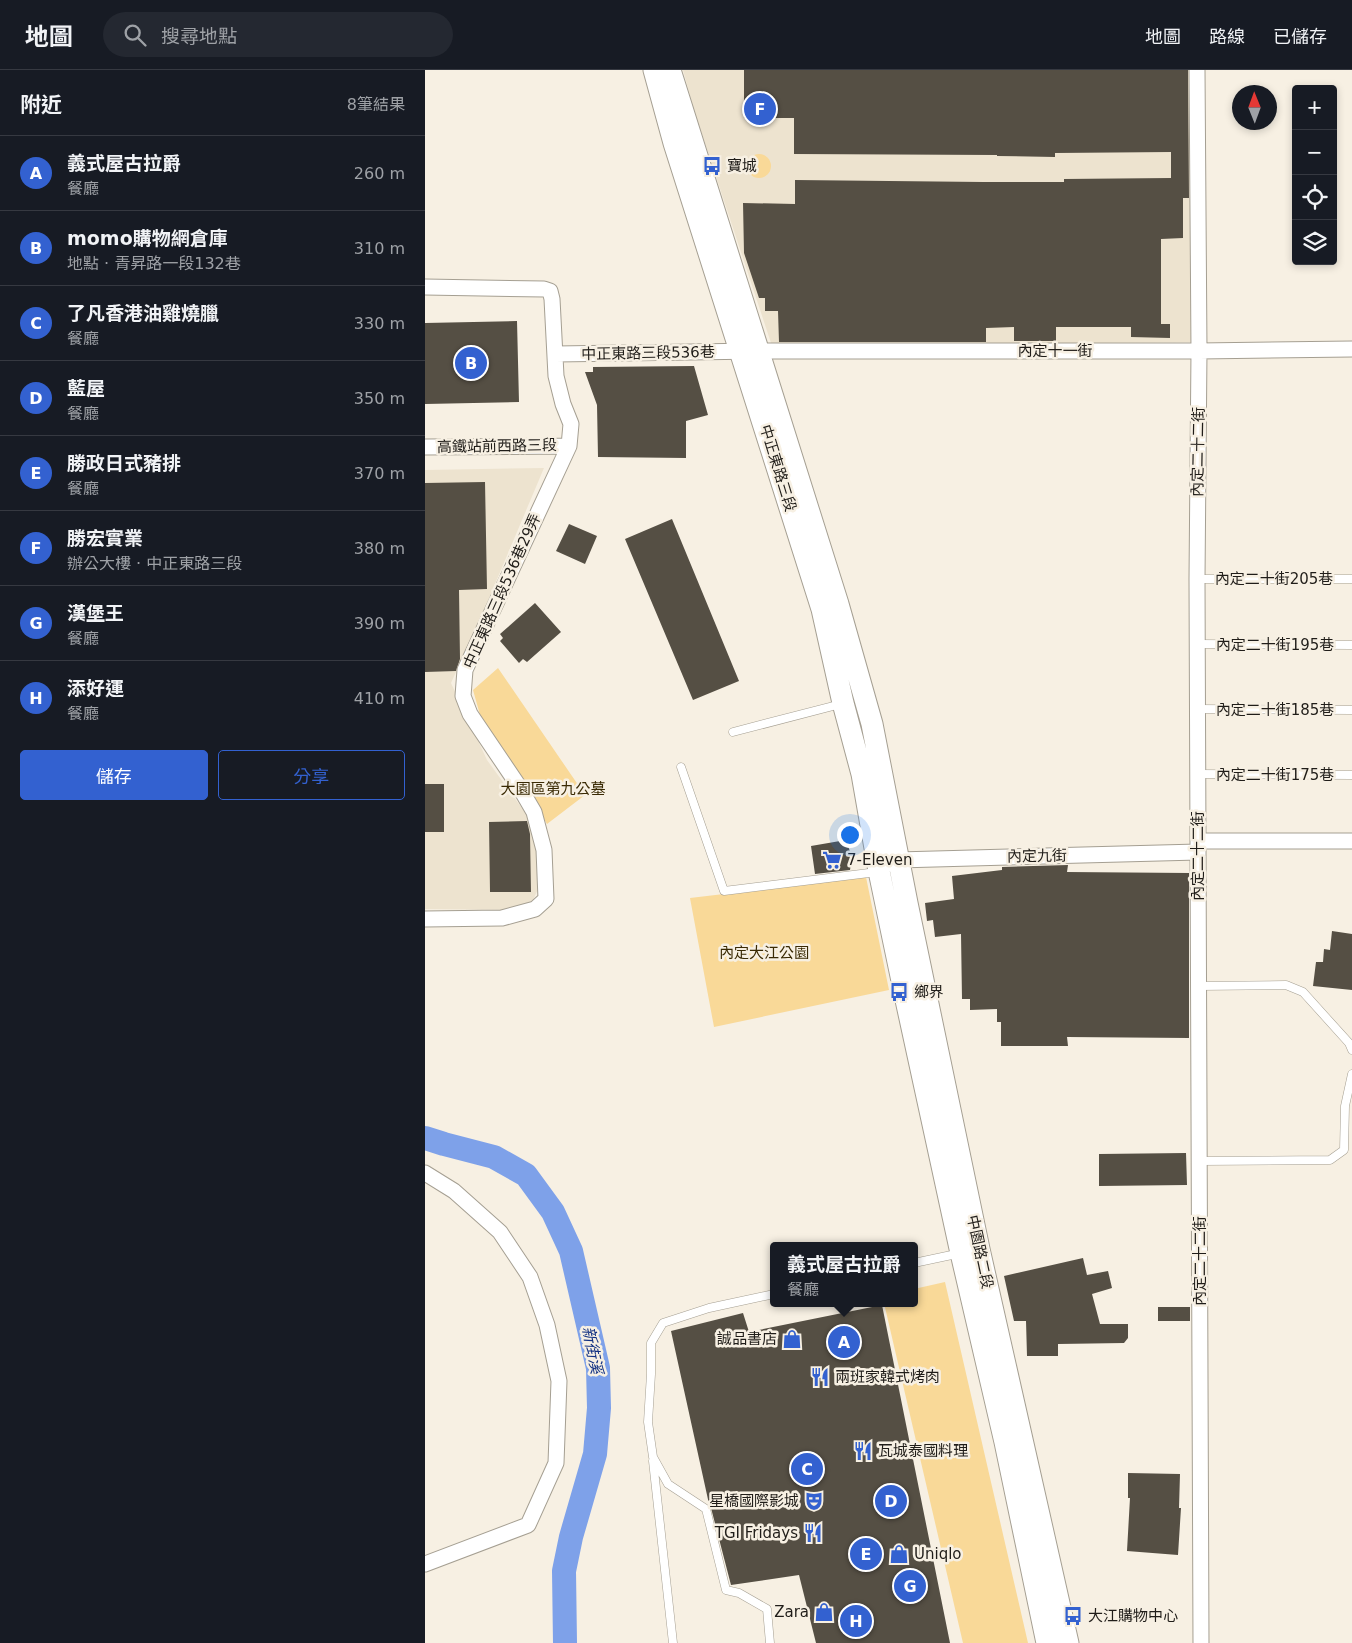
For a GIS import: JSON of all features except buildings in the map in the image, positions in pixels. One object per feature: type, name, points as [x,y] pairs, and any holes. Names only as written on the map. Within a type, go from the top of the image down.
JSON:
[{"type":"main road","name":"中正東路三段","points":[[654,70],[674,143],[749,351]]},
{"type":"main road","name":"中正東路三段","points":[[670,70],[822,609],[843,703],[862,774],[879,871]]},
{"type":"main road","name":"中園路二段","points":[[749,351],[838,604],[869,715],[898,860],[1005,1442],[1047,1643]]},
{"type":"main road","name":"中園路二段","points":[[879,871],[970,1251],[1068,1643]]},
{"type":"street","name":"內定二十二街","points":[[1197,70],[1199,351],[1197,709],[1201,1643]]},
{"type":"street","name":"中正東路三段536巷29弄","points":[[425,287],[543,289],[550,291],[556,354],[556,376],[563,404],[571,424],[569,446],[465,670],[463,696],[470,714],[534,812],[544,850],[546,899],[535,909],[502,918],[425,919]]},
{"type":"street","name":"內定十一街","points":[[749,351],[1352,349]]},
{"type":"street","name":"中正東路三段536巷","points":[[556,354],[749,351]]},
{"type":"street","name":"高鐵站前西路三段","points":[[425,447],[569,446]]},
{"type":"street","name":"內定九街","points":[[879,871],[898,860],[1352,841]]},
{"type":"street","points":[[425,1173],[454,1191],[500,1232],[530,1277],[547,1325],[559,1381],[556,1463],[528,1525],[425,1564]]},
{"type":"lane","name":"內定二十街205巷","points":[[1197,579],[1352,578]]},
{"type":"lane","name":"內定二十街195巷","points":[[1197,644],[1352,645]]},
{"type":"lane","points":[[733,732],[843,703]]},
{"type":"lane","name":"內定二十街185巷","points":[[1197,709],[1352,710]]},
{"type":"lane","points":[[681,767],[724,891],[879,871]]},
{"type":"lane","name":"內定二十街175巷","points":[[1198,774],[1352,775]]},
{"type":"lane","points":[[1199,986],[1286,985],[1296,988],[1303,992],[1349,1042],[1352,1050]]},
{"type":"lane","points":[[1199,1161],[1330,1160],[1344,1150],[1345,1106],[1352,1074]]},
{"type":"lane","points":[[918,1263],[970,1251]]},
{"type":"lane","points":[[673,1643],[648,1422],[651,1343],[663,1323],[709,1308],[770,1295]]},
{"type":"lane","points":[[653,1457],[668,1484],[706,1509],[726,1590],[739,1593],[767,1609],[770,1643]]},
{"type":"shaded area","points":[[683,70],[1191,70],[1192,342],[772,346],[694,110]]},
{"type":"shaded area","points":[[544,468],[451,683],[487,760],[527,815],[536,835],[539,887],[533,900],[515,910],[425,909],[425,470]]},
{"type":"green space","points":[[759,154],[768,157],[771,166],[768,175],[759,178],[750,175],[747,166],[750,157]]},
{"type":"green space","name":"大園區第九公墓","points":[[498,668],[585,795],[547,824],[480,715],[473,690]]},
{"type":"green space","name":"內定大江公園","points":[[866,877],[889,990],[714,1027],[690,898]]},
{"type":"green space","points":[[945,1282],[1028,1643],[963,1643],[885,1307],[918,1307],[918,1288]]},
{"type":"waterway","name":"新街溪","points":[[425,1138],[494,1157],[526,1175],[553,1212],[571,1251],[598,1368],[599,1408],[595,1454],[571,1537],[564,1571],[565,1643]]},
{"type":"place","name":"勝宏實業","points":[[760,109]]},
{"type":"place","name":"寶城","points":[[712,166]]},
{"type":"place","name":"momo購物網倉庫","points":[[471,363]]},
{"type":"place","name":"7-Eleven","points":[[832,860]]},
{"type":"place","name":"鄉界","points":[[899,992]]},
{"type":"place","name":"誠品書店","points":[[792,1339]]},
{"type":"place","name":"義式屋古拉爵","points":[[844,1342]]},
{"type":"place","name":"兩班家韓式烤肉","points":[[820,1377]]},
{"type":"place","name":"瓦城泰國料理","points":[[863,1451]]},
{"type":"place","name":"了凡香港油雞燒臘","points":[[807,1469]]},
{"type":"place","name":"星橋國際影城","points":[[814,1501]]},
{"type":"place","name":"藍屋","points":[[891,1501]]},
{"type":"place","name":"TGI Fridays","points":[[813,1533]]},
{"type":"place","name":"勝政日式豬排","points":[[866,1554]]},
{"type":"place","name":"Uniqlo","points":[[899,1554]]},
{"type":"place","name":"漢堡王","points":[[910,1586]]},
{"type":"place","name":"Zara","points":[[824,1612]]},
{"type":"place","name":"大江購物中心","points":[[1073,1616]]},
{"type":"place","name":"添好運","points":[[856,1621]]}]
